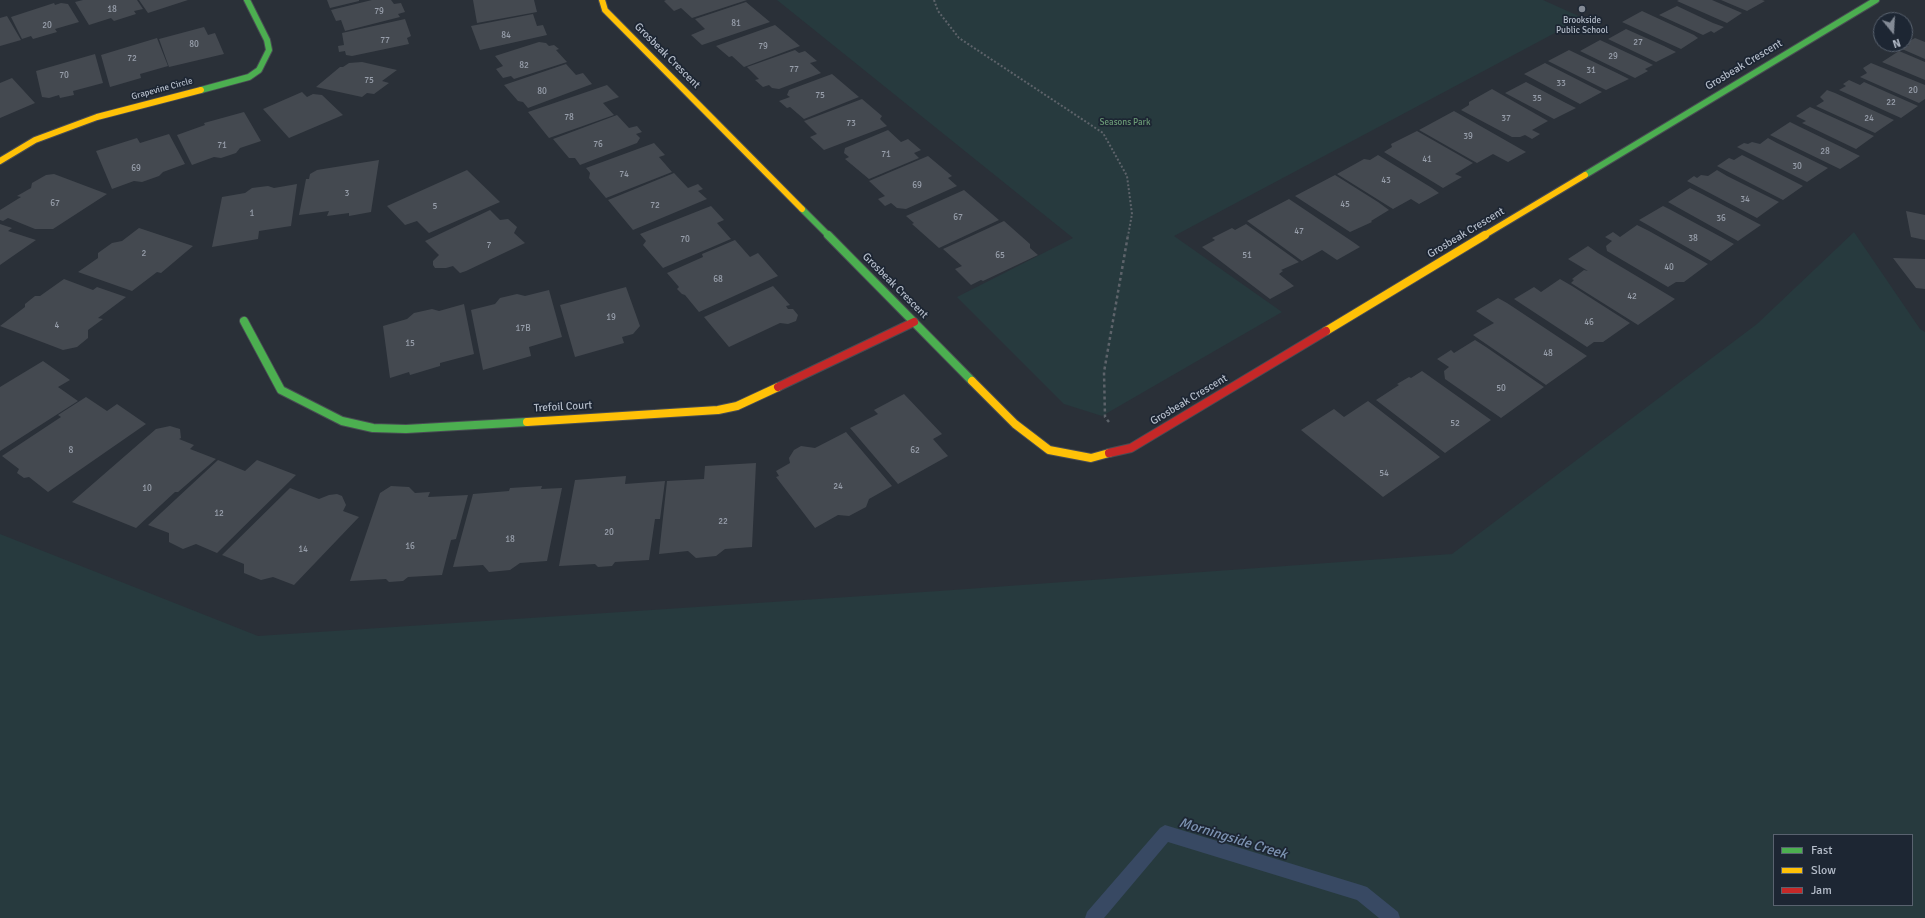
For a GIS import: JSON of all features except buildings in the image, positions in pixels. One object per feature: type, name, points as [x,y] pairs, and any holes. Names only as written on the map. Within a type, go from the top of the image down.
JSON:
[{"type":"street","name":"Grapevine Circle","points":[[0,161],[36,140],[97,117],[249,77],[259,70],[269,50],[267,40],[247,0]]},
{"type":"street","name":"Grosbeak Crescent","points":[[602,0],[605,10],[1015,424],[1049,450],[1091,458],[1132,448],[1876,0]]},
{"type":"street","name":"Trefoil Court","points":[[244,321],[281,390],[342,421],[373,428],[406,429],[718,410],[738,406],[914,322]]},
{"type":"path","points":[[934,0],[938,11],[959,38],[1103,133],[1127,176],[1132,214],[1104,372],[1105,417],[1132,448]]},
{"type":"green space","name":"Seasons Park","points":[[777,0],[1543,0],[1583,18],[1174,236],[1282,312],[1102,416],[1064,404],[957,297],[1073,238]]},
{"type":"green space","points":[[1854,232],[1920,329],[1925,332],[1925,918],[0,918],[0,534],[258,636],[939,591],[1452,554],[1757,324]]},
{"type":"waterway","name":"Morningside Creek","points":[[1093,918],[1165,833],[1361,893],[1392,918]]},
{"type":"traffic: fast","points":[[201,90],[249,77],[259,70],[269,50],[267,40],[247,0]]},
{"type":"traffic: fast","points":[[1585,175],[1876,0]]},
{"type":"traffic: fast","points":[[802,209],[972,381]]},
{"type":"traffic: fast","points":[[244,321],[281,390],[342,421],[373,428],[406,429],[527,422]]},
{"type":"traffic: slow","points":[[602,0],[605,10],[802,209]]},
{"type":"traffic: slow","points":[[0,161],[35,140],[97,117],[201,90]]},
{"type":"traffic: slow","points":[[1326,331],[1585,175]]},
{"type":"traffic: slow","points":[[972,381],[1015,424],[1049,450],[1091,458],[1109,453]]},
{"type":"traffic: slow","points":[[527,422],[718,410],[737,406],[778,387]]},
{"type":"traffic: jam","points":[[778,387],[914,322]]},
{"type":"traffic: jam","points":[[1109,453],[1131,448],[1326,331]]},
{"type":"place","name":"Brookside Public School","points":[[1582,9]]}]
